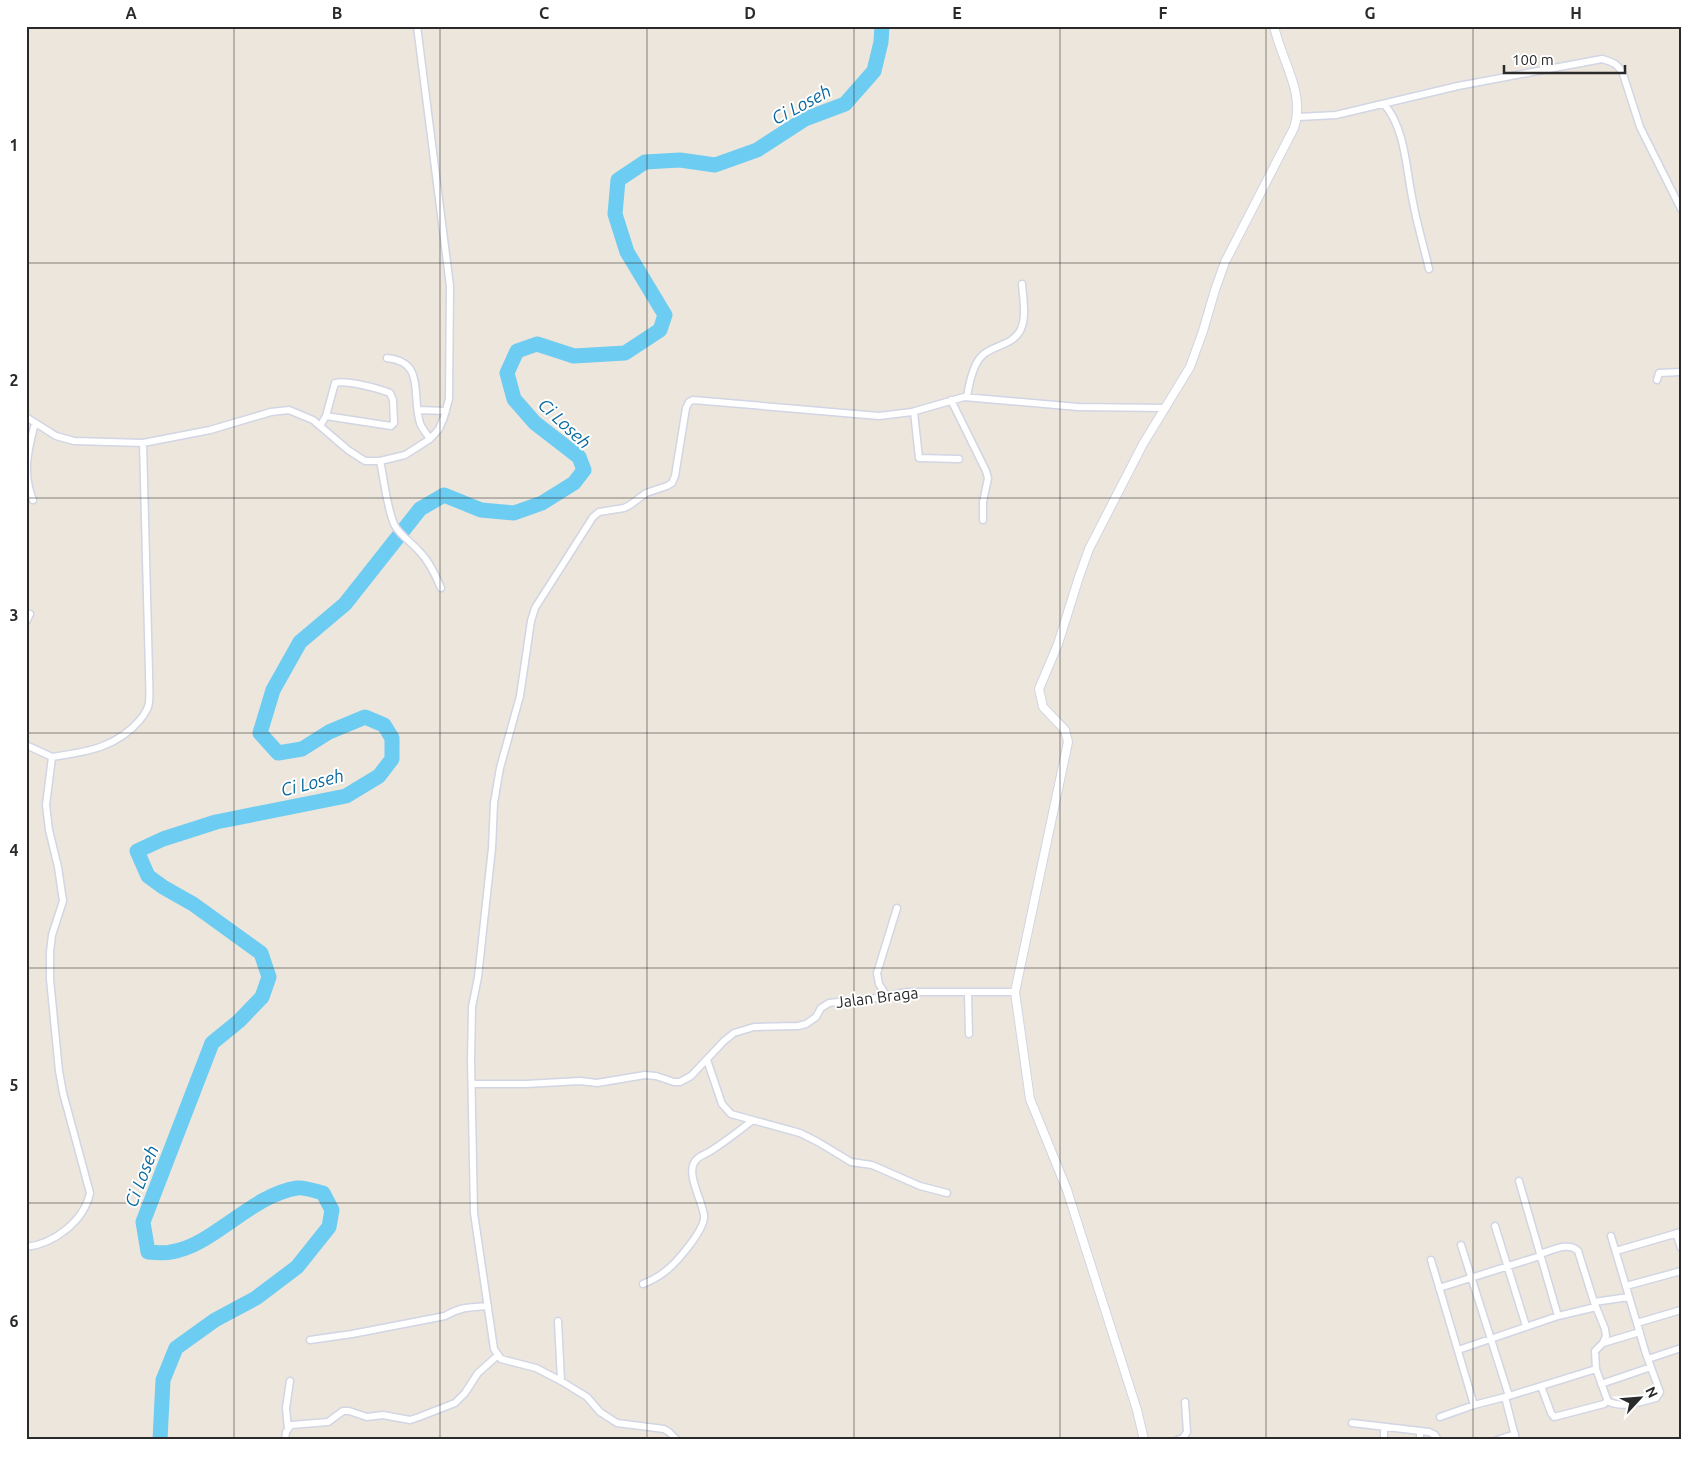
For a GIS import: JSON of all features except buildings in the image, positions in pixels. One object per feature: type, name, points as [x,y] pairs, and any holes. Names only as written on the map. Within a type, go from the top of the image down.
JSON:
[{"type":"street","points":[[26,417],[56,436],[74,441],[143,442],[210,430],[271,412],[289,410],[313,420],[348,450],[365,460],[380,461],[405,455],[430,440],[439,429],[449,399],[450,286],[417,26]]},
{"type":"street","points":[[1144,1440],[1137,1410],[1067,1190],[1030,1099],[1015,992],[1068,742],[1065,730],[1043,707],[1039,689],[1058,644],[1089,549],[1143,444],[1190,367],[1204,331],[1214,290],[1225,262],[1298,117],[1297,97],[1274,26]]},
{"type":"street","points":[[1298,117],[1336,115],[1458,86],[1602,59],[1614,62],[1623,74],[1640,127],[1681,209]]},
{"type":"street","points":[[1384,104],[1391,111],[1399,132],[1413,203],[1429,269]]},
{"type":"street","points":[[983,520],[983,502],[988,478],[960,398],[981,355],[1008,342],[1019,332],[1024,311],[1022,284]]},
{"type":"street","points":[[387,358],[405,362],[413,372],[421,425],[430,440]]},
{"type":"street","points":[[1657,380],[1660,373],[1681,372]]},
{"type":"street","points":[[320,426],[326,416],[333,385],[338,382],[390,393],[393,400],[394,422],[391,426],[326,416]]},
{"type":"street","points":[[677,1440],[664,1430],[617,1423],[609,1419],[587,1397],[561,1381],[536,1368],[501,1359],[494,1350],[474,1212],[472,1180],[472,1007],[478,977],[492,848],[494,803],[500,768],[520,696],[531,621],[535,608],[588,522],[599,512],[624,508],[641,496],[672,483],[675,476],[686,408],[689,402],[693,400],[879,416],[914,412],[960,398],[1078,408],[1166,408]]},
{"type":"street","points":[[418,410],[446,412]]},
{"type":"street","points":[[914,412],[919,458],[959,460]]},
{"type":"street","points":[[33,500],[27,480],[27,464],[29,446],[36,423]]},
{"type":"street","points":[[26,745],[52,757],[88,752],[119,740],[134,727],[146,712],[149,704],[143,442]]},
{"type":"street","points":[[380,461],[395,526],[428,560],[441,588]]},
{"type":"street","points":[[26,622],[30,614]]},
{"type":"street","points":[[26,1247],[40,1246],[58,1236],[75,1221],[88,1204],[90,1193],[59,1071],[50,978],[52,935],[63,901],[46,805],[52,757]]},
{"type":"street","points":[[886,996],[879,984],[878,973],[898,908]]},
{"type":"street","name":"Jalan Braga","points":[[472,1084],[526,1084],[580,1080],[597,1083],[646,1075],[680,1082],[691,1076],[734,1033],[754,1027],[798,1026],[806,1024],[816,1017],[821,1008],[829,1003],[906,992],[1015,992]]},
{"type":"street","points":[[968,992],[969,1034]]},
{"type":"street","points":[[707,1060],[719,1096],[730,1114],[800,1133],[851,1162],[872,1166],[920,1186],[947,1193]]},
{"type":"street","points":[[643,1284],[664,1273],[677,1260],[694,1238],[702,1223],[704,1214],[693,1177],[694,1163],[698,1157],[709,1152],[753,1120]]},
{"type":"street","points":[[1519,1180],[1558,1316]]},
{"type":"street","points":[[1495,1226],[1526,1326]]},
{"type":"street","points":[[1616,1252],[1678,1232],[1681,1248]]},
{"type":"street","points":[[1439,1288],[1566,1246],[1575,1248],[1578,1251],[1595,1305],[1605,1329],[1606,1336],[1603,1343],[1595,1351],[1596,1369],[1607,1401],[1624,1406],[1656,1398],[1660,1392],[1648,1359],[1611,1236]]},
{"type":"street","points":[[1461,1244],[1491,1338],[1516,1437],[1497,1440]]},
{"type":"street","points":[[1431,1260],[1474,1405]]},
{"type":"street","points":[[1626,1286],[1681,1271]]},
{"type":"street","points":[[1458,1350],[1558,1316],[1629,1297]]},
{"type":"street","points":[[310,1340],[445,1316],[453,1311],[468,1308],[488,1306]]},
{"type":"street","points":[[1637,1323],[1681,1310]]},
{"type":"street","points":[[558,1321],[561,1381]]},
{"type":"street","points":[[1603,1343],[1640,1332]]},
{"type":"street","points":[[1648,1359],[1681,1348]]},
{"type":"street","points":[[288,1428],[291,1425],[301,1423],[328,1422],[343,1411],[367,1417],[383,1415],[410,1420],[419,1417],[455,1403],[465,1393],[478,1373],[497,1356]]},
{"type":"street","points":[[1601,1384],[1651,1366]]},
{"type":"street","points":[[1440,1416],[1596,1369]]},
{"type":"street","points":[[286,1440],[288,1428],[286,1408],[290,1381]]},
{"type":"street","points":[[1541,1386],[1554,1417],[1604,1404],[1607,1401]]},
{"type":"street","points":[[1177,1440],[1183,1438],[1187,1432],[1185,1402]]},
{"type":"street","points":[[1352,1424],[1431,1432],[1438,1440]]},
{"type":"street","points":[[1384,1427],[1384,1440]]},
{"type":"street","points":[[1420,1431],[1420,1440]]},
{"type":"waterway","name":"Ci Loseh","points":[[160,1440],[163,1380],[176,1348],[215,1320],[256,1298],[297,1267],[329,1227],[332,1210],[323,1193],[297,1188],[264,1200],[187,1248],[168,1253],[148,1252],[143,1222],[212,1043],[239,1021],[262,997],[269,977],[261,953],[193,904],[148,876],[137,851],[163,839],[216,822],[346,796],[379,776],[392,759],[392,738],[384,725],[365,717],[329,732],[302,749],[278,753],[260,733],[273,690],[300,642],[345,604],[420,509],[444,495],[481,510],[514,513],[542,503],[574,483],[584,470],[579,457],[535,423],[514,399],[507,373],[517,351],[537,344],[574,356],[625,353],[660,330],[665,315],[627,252],[615,214],[618,180],[645,162],[680,160],[715,165],[757,150],[805,119],[845,104],[874,71],[881,42],[882,26]]}]
